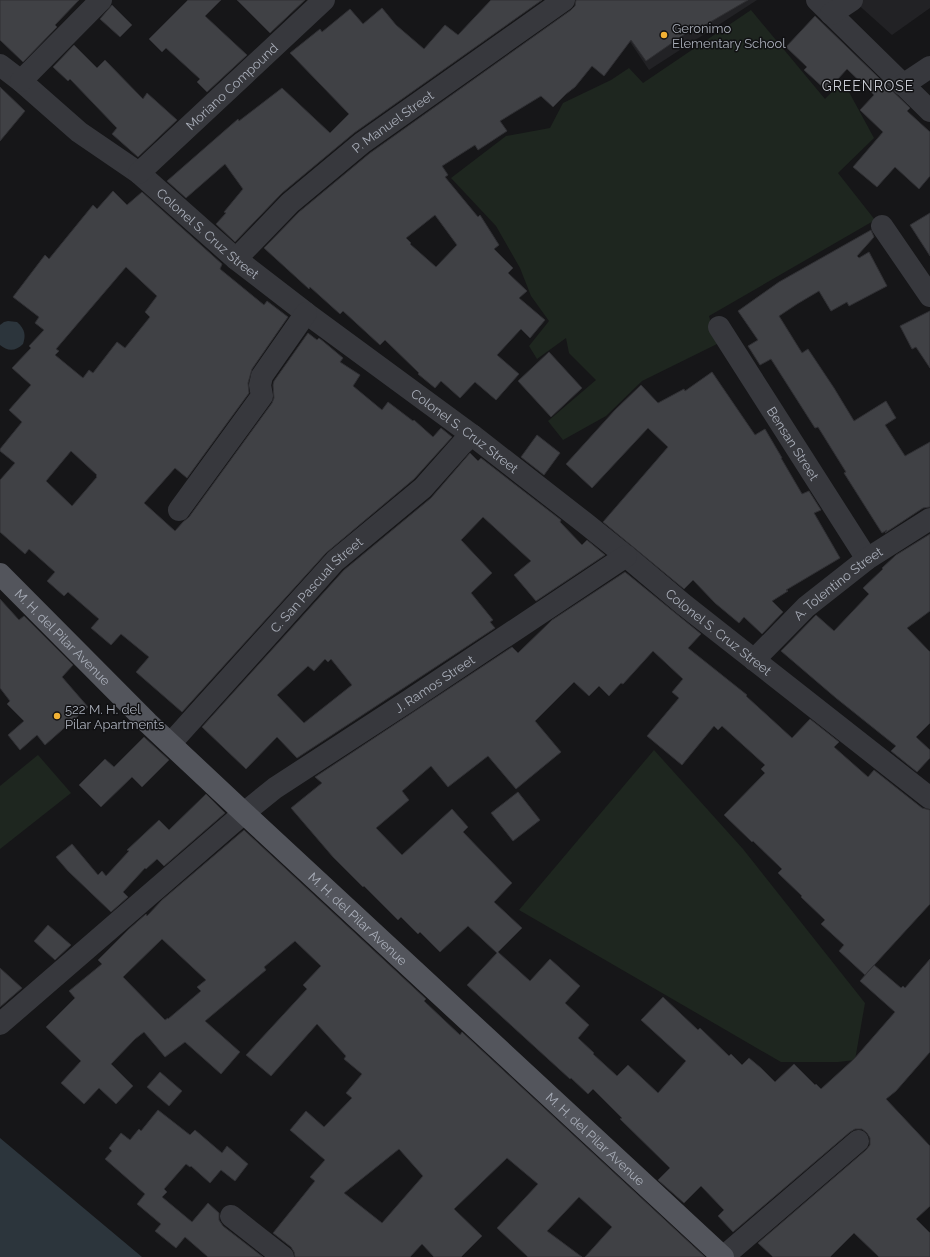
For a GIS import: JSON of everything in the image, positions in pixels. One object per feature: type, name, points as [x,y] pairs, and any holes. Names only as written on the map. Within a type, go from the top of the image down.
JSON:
[{"type":"main road","name":"M. H. del Pilar Avenue","points":[[0,574],[148,723],[723,1257]]},
{"type":"street","points":[[21,80],[101,0]]},
{"type":"street","name":"Moriano Compound","points":[[139,174],[324,0]]},
{"type":"street","name":"P. Manuel Street","points":[[236,259],[290,203],[362,143],[564,0]]},
{"type":"street","points":[[824,7],[852,0]]},
{"type":"street","points":[[824,7],[930,111]]},
{"type":"street","name":"Colonel S. Cruz Street","points":[[0,65],[21,80],[79,132],[139,174],[236,259],[306,313],[472,435],[586,523],[682,604],[930,798]]},
{"type":"street","points":[[903,85],[930,67]]},
{"type":"street","points":[[882,226],[930,296]]},
{"type":"street","points":[[179,510],[262,396],[260,384],[262,376],[306,313]]},
{"type":"street","name":"Bensan Street","points":[[719,327],[867,559]]},
{"type":"street","name":"C. San Pascual Street","points":[[171,743],[335,561],[423,488],[462,444],[472,435]]},
{"type":"street","name":"A. Tolentino Street","points":[[754,660],[806,607],[867,559],[930,519]]},
{"type":"street","name":"J. Ramos Street","points":[[0,1024],[244,813],[275,788],[626,556]]},
{"type":"street","points":[[723,1257],[858,1141]]},
{"type":"street","points":[[231,1216],[284,1257]]},
{"type":"shaded area","name":"Geronimo Elementary School","points":[[602,0],[757,0],[649,70]]},
{"type":"shaded area","points":[[853,0],[930,0],[930,8],[892,35]]},
{"type":"shaded area","points":[[751,10],[825,99],[843,81],[874,138],[838,173],[875,220],[709,316],[717,344],[642,381],[606,416],[563,440],[548,421],[596,380],[569,353],[566,338],[537,359],[529,346],[549,321],[531,296],[520,268],[496,226],[451,178],[506,136],[550,128],[563,103],[611,80],[629,68],[643,83]]},
{"type":"shaded area","points":[[8,321],[17,322],[22,327],[24,332],[23,344],[12,350],[6,349],[0,345],[0,325]]},
{"type":"shaded area","points":[[654,750],[743,849],[865,1003],[855,1060],[838,1062],[781,1062],[519,910]]},
{"type":"shaded area","points":[[38,755],[71,793],[0,849],[0,786]]},
{"type":"shaded area","points":[[0,1138],[142,1257],[0,1257]]},
{"type":"building","points":[[0,0],[79,0],[55,25],[57,27],[23,62],[0,40]]},
{"type":"building","points":[[188,0],[221,0],[205,16],[247,55],[207,92],[197,82],[200,79],[166,48],[162,52],[149,39]]},
{"type":"building","points":[[237,0],[305,0],[270,33]]},
{"type":"building","points":[[491,0],[542,0],[354,133],[282,193],[235,242],[216,224],[243,189],[225,164],[186,198],[167,181],[238,119],[239,121],[282,88],[330,133],[349,114],[290,53],[320,29],[322,32],[350,9],[363,24],[382,8],[396,25],[424,49],[445,25],[458,35]]},
{"type":"building","points":[[576,0],[748,0],[700,28],[698,25],[646,61],[631,40],[604,76],[592,66],[575,87],[553,107],[541,96],[500,121],[507,131],[478,150],[475,145],[442,166],[448,175],[445,177],[478,217],[480,215],[499,245],[494,249],[513,268],[508,273],[527,291],[519,298],[545,320],[530,338],[521,329],[497,355],[519,374],[496,400],[475,382],[460,398],[441,381],[435,388],[418,374],[419,373],[385,340],[380,345],[343,311],[340,314],[310,287],[309,289],[264,248],[299,212],[370,153],[575,6]],"holes":[[[435,215],[457,245],[436,267],[410,244],[411,243],[406,238]]]},
{"type":"building","points":[[112,5],[132,25],[120,37],[100,19]]},
{"type":"building","points":[[815,16],[910,108],[907,111],[930,132],[930,176],[919,189],[895,167],[877,187],[853,167],[883,132],[860,110],[874,95],[847,69],[827,91],[804,70],[807,67],[786,47]]},
{"type":"building","points":[[74,45],[97,68],[105,60],[143,99],[147,93],[177,120],[138,157],[112,134],[117,128],[70,79],[68,81],[53,67]]},
{"type":"building","points":[[0,87],[25,111],[0,141]]},
{"type":"building","points":[[113,191],[127,205],[142,192],[222,264],[220,269],[264,305],[267,301],[288,317],[252,369],[248,383],[249,393],[187,478],[175,468],[144,503],[175,531],[189,517],[272,403],[274,398],[274,381],[308,333],[317,340],[319,338],[324,342],[343,358],[340,362],[360,375],[353,386],[382,410],[388,402],[413,421],[414,420],[433,437],[441,428],[452,437],[414,479],[326,553],[182,712],[136,672],[149,657],[121,634],[111,645],[91,628],[99,619],[68,592],[64,596],[47,581],[55,572],[29,549],[25,554],[0,532],[0,480],[15,463],[0,451],[0,449],[22,422],[9,410],[31,385],[12,368],[31,348],[29,346],[44,330],[35,323],[39,317],[13,297],[45,255],[49,259],[93,205],[97,209]],"holes":[[[126,267],[157,296],[145,312],[150,317],[125,348],[117,342],[93,373],[89,370],[83,378],[55,355],[59,351],[56,349]],[[71,451],[97,475],[97,477],[72,506],[46,481]]]},
{"type":"building","points":[[930,213],[930,256],[910,225]]},
{"type":"building","points":[[871,230],[874,237],[857,256],[859,258],[869,252],[887,286],[849,306],[847,302],[831,311],[819,291],[779,316],[802,353],[808,349],[854,421],[886,401],[896,418],[885,425],[905,456],[930,442],[930,507],[923,508],[885,533],[887,530],[882,533],[844,473],[846,472],[818,427],[815,428],[771,359],[760,365],[748,346],[758,340],[738,311],[779,282]]},
{"type":"building","points":[[930,311],[930,368],[916,347],[912,349],[900,326]]},
{"type":"building","points":[[549,352],[582,388],[551,417],[518,381]]},
{"type":"building","points":[[712,372],[755,435],[765,429],[802,494],[809,491],[821,510],[814,513],[840,558],[786,590],[788,591],[772,601],[783,612],[762,634],[744,617],[739,623],[715,603],[693,580],[684,589],[603,522],[668,447],[648,428],[592,488],[566,464],[615,410],[641,385],[658,403],[684,389],[685,391]]},
{"type":"building","points":[[537,435],[560,453],[544,475],[521,457]]},
{"type":"building","points":[[470,453],[478,461],[481,458],[561,520],[560,522],[582,545],[587,540],[605,555],[536,601],[514,575],[531,561],[483,517],[461,540],[492,573],[471,593],[493,620],[490,622],[495,628],[297,758],[277,737],[246,769],[202,727],[344,570],[431,498]],"holes":[[[325,659],[328,662],[331,659],[352,685],[304,723],[277,695],[308,666],[314,671]]]},
{"type":"building","points":[[930,534],[930,611],[907,628],[930,652],[930,723],[916,737],[930,750],[930,758],[917,772],[891,751],[896,746],[836,698],[781,651],[816,615],[834,631],[869,594],[863,588],[883,569],[882,568],[896,555]]},
{"type":"building","points":[[625,572],[701,634],[688,648],[747,695],[746,696],[792,738],[810,719],[839,742],[834,747],[868,777],[874,770],[922,808],[930,810],[930,904],[874,965],[901,988],[903,986],[905,988],[930,959],[930,1052],[896,1091],[886,1099],[930,1146],[930,1206],[916,1219],[930,1233],[930,1257],[879,1257],[854,1233],[830,1257],[773,1257],[758,1243],[866,1150],[870,1145],[870,1138],[862,1129],[855,1129],[850,1132],[733,1232],[718,1216],[724,1210],[701,1186],[684,1203],[658,1180],[670,1168],[620,1119],[622,1118],[593,1089],[588,1094],[571,1078],[570,1079],[467,985],[497,953],[468,926],[440,952],[420,932],[418,934],[401,917],[398,920],[364,886],[363,887],[333,857],[291,808],[322,783],[315,777],[512,647],[518,653],[552,620]],"holes":[[[653,651],[683,679],[672,692],[679,698],[647,736],[682,765],[714,726],[718,730],[722,726],[765,765],[761,769],[765,773],[724,815],[782,869],[778,873],[825,920],[821,924],[844,945],[839,951],[865,975],[871,969],[860,981],[895,1012],[854,1059],[821,1089],[794,1064],[775,1082],[749,1058],[742,1065],[731,1054],[729,1056],[700,1028],[698,1030],[663,997],[641,1020],[686,1061],[658,1093],[628,1065],[617,1076],[578,1038],[589,1025],[565,1003],[580,986],[550,959],[530,981],[498,952],[522,928],[494,902],[512,883],[463,832],[468,827],[452,809],[402,855],[376,828],[409,800],[402,791],[431,766],[448,787],[488,756],[516,789],[561,752],[535,721],[574,682],[589,696],[599,686],[609,696],[621,683],[623,684]]]},
{"type":"building","points":[[0,599],[19,620],[24,616],[73,665],[62,677],[88,707],[45,745],[37,735],[20,750],[8,735],[24,721],[7,704],[10,701],[0,688]]},
{"type":"building","points":[[144,737],[169,760],[142,787],[132,777],[101,807],[79,785],[105,759],[114,767]]},
{"type":"building","points":[[518,792],[540,820],[513,841],[491,813]]},
{"type":"building","points":[[206,794],[225,813],[164,866],[157,859],[146,869],[145,868],[123,892],[128,897],[111,912],[68,871],[56,857],[72,844],[98,875],[102,871],[106,876],[129,851],[127,850],[159,820],[169,830]]},
{"type":"building","points":[[244,830],[426,999],[424,1001],[460,1035],[462,1032],[705,1257],[585,1257],[612,1227],[579,1197],[547,1231],[582,1257],[528,1257],[497,1228],[538,1184],[507,1158],[454,1209],[482,1236],[461,1257],[434,1257],[422,1244],[410,1257],[295,1257],[291,1247],[273,1233],[315,1181],[310,1177],[325,1160],[290,1130],[306,1111],[324,1127],[352,1098],[346,1093],[362,1074],[344,1059],[346,1056],[317,1024],[271,1076],[246,1055],[307,989],[303,985],[321,966],[295,941],[264,967],[266,970],[205,1021],[240,1052],[221,1074],[185,1042],[165,1057],[144,1032],[135,1039],[111,1064],[133,1086],[116,1104],[99,1088],[84,1104],[61,1083],[81,1061],[46,1027],[75,998],[69,991],[102,964],[98,960],[129,929],[146,914],[147,916],[162,900]],"holes":[[[162,939],[206,980],[197,987],[201,991],[165,1020],[123,977]],[[399,1149],[423,1176],[382,1223],[344,1193]]]},
{"type":"building","points":[[48,925],[71,945],[55,960],[34,941]]},
{"type":"building","points":[[0,968],[22,988],[0,1007]]},
{"type":"building","points":[[160,1072],[182,1091],[169,1106],[147,1087]]},
{"type":"building","points":[[158,1110],[190,1135],[195,1130],[222,1153],[227,1146],[248,1164],[235,1181],[221,1170],[210,1183],[191,1166],[190,1167],[186,1164],[164,1189],[167,1192],[162,1197],[192,1222],[208,1203],[219,1213],[219,1220],[223,1226],[263,1257],[208,1257],[185,1237],[176,1248],[155,1231],[161,1224],[137,1204],[145,1194],[105,1159],[112,1151],[109,1148],[121,1133],[130,1140],[139,1129],[141,1131]]},
{"type":"place","name":"Geronimo Elementary School","points":[[664,35]]},
{"type":"place","name":"522 M. H. del Pilar Apartments","points":[[57,716]]},
{"type":"district","name":"GREENROSE","points":[[868,86]]}]
